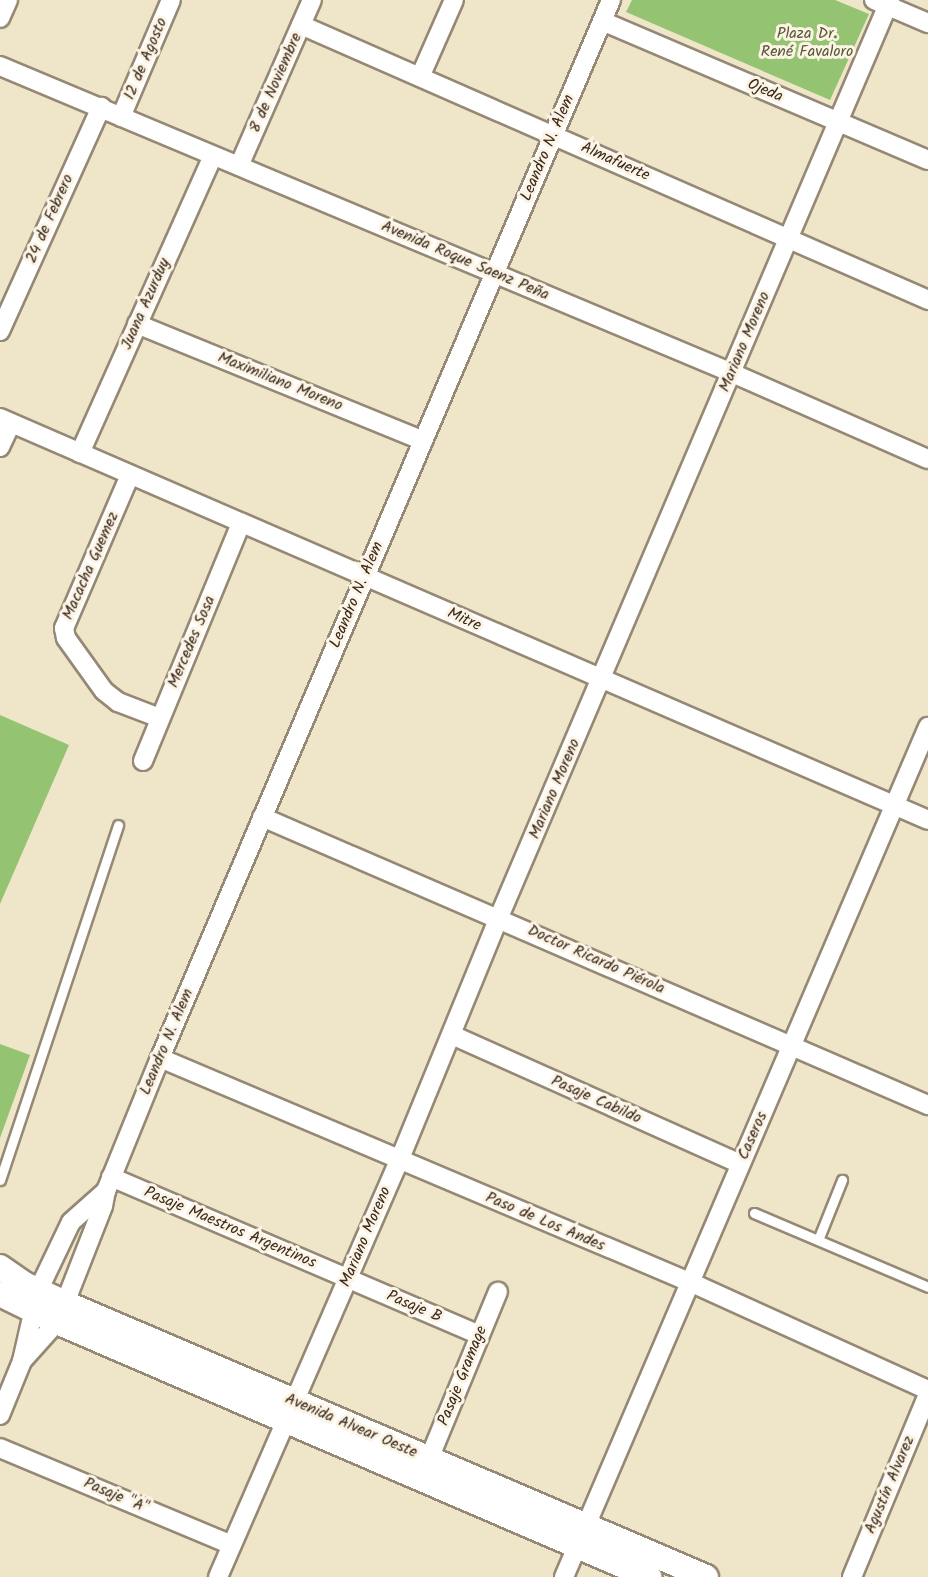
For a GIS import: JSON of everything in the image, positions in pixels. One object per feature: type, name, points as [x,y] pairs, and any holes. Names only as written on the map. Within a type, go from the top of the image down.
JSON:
[{"type":"main road","name":"Avenida Alvear Oeste","points":[[0,1267],[36,1301]]},
{"type":"main road","name":"Avenida Alvear Oeste","points":[[0,1294],[36,1301],[583,1536],[706,1577]]},
{"type":"main road","name":"Avenida Alvear Oeste","points":[[291,1412],[429,1459],[583,1536],[649,1577]]},
{"type":"street","points":[[0,18],[8,0]]},
{"type":"street","name":"12 de Agosto","points":[[121,117],[171,0]]},
{"type":"street","name":"8 de Noviembre","points":[[239,166],[312,0]]},
{"type":"street","points":[[420,77],[454,0]]},
{"type":"street","name":"Leandro N. Alem","points":[[22,1361],[61,1313],[102,1206],[108,1184],[160,1058],[611,0]]},
{"type":"street","points":[[884,2],[928,23]]},
{"type":"street","name":"Mariano Moreno","points":[[218,1577],[399,1161],[499,917],[789,239],[838,122],[884,2]]},
{"type":"street","name":"Ojeda","points":[[602,21],[928,160]]},
{"type":"street","name":"Almafuerte","points":[[301,25],[928,300]]},
{"type":"street","name":"Avenida Roque Saenz Peña","points":[[0,66],[732,373],[928,459]]},
{"type":"street","name":"24 de Febrero","points":[[0,332],[101,107]]},
{"type":"street","name":"Juana Azurduy","points":[[80,453],[213,156]]},
{"type":"street","name":"Maximiliano Moreno","points":[[136,324],[423,441]]},
{"type":"street","points":[[0,447],[5,420]]},
{"type":"street","name":"Mitre","points":[[5,420],[928,820]]},
{"type":"street","name":"Macacha Guemez","points":[[130,475],[64,628],[66,638],[104,691],[118,702],[160,718]]},
{"type":"street","name":"Mercedes Sosa","points":[[143,761],[242,523]]},
{"type":"street","name":"Caseros","points":[[564,1577],[692,1283],[740,1164],[928,727]]},
{"type":"street","name":"Doctor Ricardo Piérola","points":[[262,817],[499,917],[928,1105]]},
{"type":"street","name":"Pasaje Cabildo","points":[[452,1035],[740,1164]]},
{"type":"street","name":"Paso de Los Andes","points":[[160,1058],[692,1283],[928,1392]]},
{"type":"street","name":"Leandro N. Alem","points":[[0,1415],[22,1361],[36,1301],[71,1222],[108,1184]]},
{"type":"street","name":"Pasaje Maestros Argentinos","points":[[108,1184],[348,1278]]},
{"type":"street","name":"Pasaje B","points":[[348,1278],[480,1335]]},
{"type":"street","name":"Pasaje Gramage","points":[[429,1459],[498,1292]]},
{"type":"street","name":"Agustín Alvarez","points":[[852,1577],[928,1392]]},
{"type":"street","name":"Pasaje \"A\"","points":[[0,1448],[232,1545]]},
{"type":"lane","points":[[0,1180],[118,825]]},
{"type":"lane","points":[[818,1240],[842,1180]]},
{"type":"lane","points":[[754,1213],[928,1287]]},
{"type":"green space","name":"Plaza Dr. René Favaloro","points":[[632,0],[835,0],[869,14],[830,100],[626,12]]},
{"type":"green space","points":[[0,715],[69,745],[0,904]]},
{"type":"green space","points":[[0,1044],[30,1055],[0,1138]]}]
